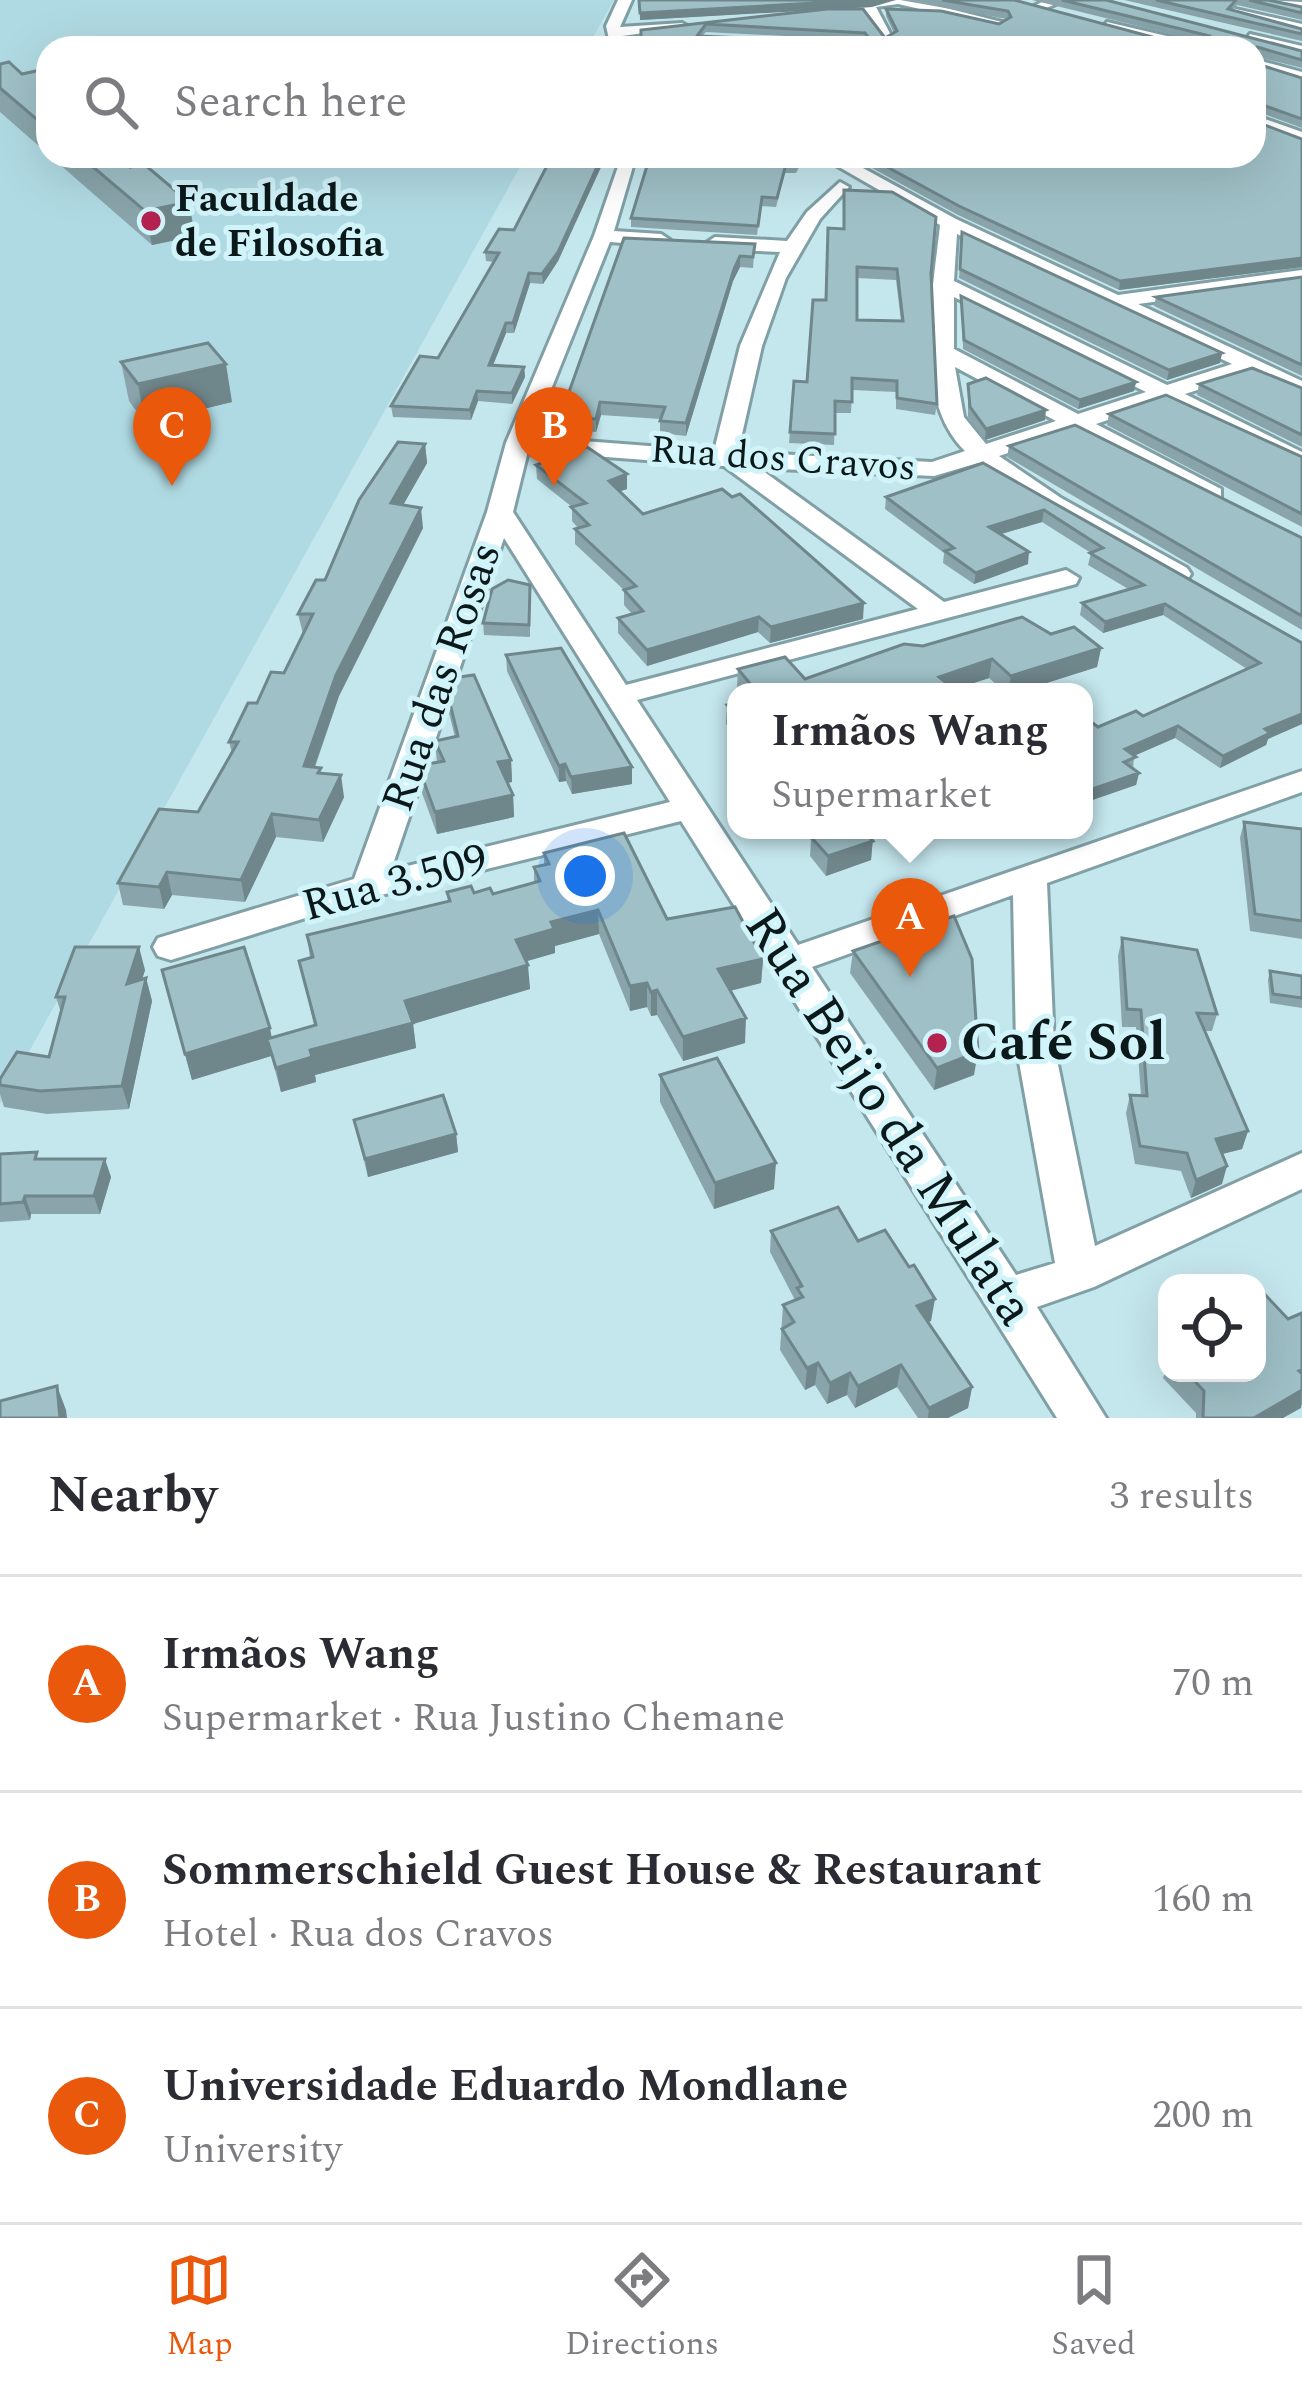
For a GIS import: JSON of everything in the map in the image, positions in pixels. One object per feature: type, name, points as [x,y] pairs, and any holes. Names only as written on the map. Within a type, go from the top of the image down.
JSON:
[{"type":"street","points":[[616,36],[625,0]]},
{"type":"street","points":[[790,14],[901,0],[999,23]]},
{"type":"street","points":[[1058,0],[1028,8],[1071,17]]},
{"type":"street","points":[[1273,0],[1302,10]]},
{"type":"street","points":[[1183,3],[1302,28]]},
{"type":"street","points":[[857,5],[884,36]]},
{"type":"street","points":[[1238,36],[1302,10]]},
{"type":"street","points":[[1108,26],[1149,14]]},
{"type":"street","points":[[1090,22],[1151,36]]},
{"type":"street","points":[[655,36],[695,33]]},
{"type":"street","points":[[1241,35],[1245,36]]},
{"type":"street","points":[[1266,41],[1302,50]]},
{"type":"street","points":[[1266,66],[1300,75]]},
{"type":"street","points":[[1266,124],[1302,138]]},
{"type":"street","name":"Rua das Rosas","points":[[368,887],[500,512],[518,443],[603,236],[626,168]]},
{"type":"street","points":[[848,168],[949,223],[1302,389]]},
{"type":"street","points":[[840,187],[788,247],[759,309],[725,455],[943,614]]},
{"type":"street","points":[[949,223],[944,284],[952,420],[980,457],[1202,587]]},
{"type":"street","points":[[603,236],[788,247]]},
{"type":"street","points":[[1117,301],[1301,277]]},
{"type":"street","points":[[944,284],[1302,460]]},
{"type":"street","points":[[946,354],[1241,510]]},
{"type":"street","name":"Rua dos Cravos","points":[[518,443],[864,469],[934,469],[1249,366]]},
{"type":"street","name":"Rua Beijo da Mulata","points":[[500,512],[1083,1418]]},
{"type":"street","points":[[621,695],[1066,578]]},
{"type":"street","points":[[787,962],[1302,781]]},
{"type":"street","name":"Rua 3.509","points":[[171,946],[368,887],[690,808]]},
{"type":"street","points":[[1030,874],[1034,1046],[1079,1274]]},
{"type":"street","points":[[1006,1298],[1079,1274],[1302,1170]]},
{"type":"shaded area","points":[[0,0],[614,0],[594,36],[36,36],[36,168],[519,168],[0,1104]]},
{"type":"building","points":[[639,0],[867,0],[640,13]]},
{"type":"building","points":[[942,0],[1014,0],[1148,36],[888,36],[897,31],[886,9],[941,11],[999,24],[1011,17],[1008,11]]},
{"type":"building","points":[[1062,0],[1106,0],[1244,36],[1210,36]]},
{"type":"building","points":[[1156,0],[1236,0],[1228,9],[1302,29],[1302,34]]},
{"type":"building","points":[[1249,0],[1302,7],[1302,13]]},
{"type":"building","points":[[863,9],[883,36],[706,24],[697,36],[641,36],[641,30]]},
{"type":"building","points":[[1266,42],[1302,51],[1302,60],[1266,50]]},
{"type":"building","points":[[9,62],[22,74],[36,71],[36,119],[0,88],[0,64]]},
{"type":"building","points":[[1266,67],[1302,78],[1302,119],[1266,106]]},
{"type":"building","points":[[1266,126],[1302,139],[1302,258],[1120,281],[889,168],[1266,168]]},
{"type":"building","points":[[94,168],[149,168],[189,202],[145,211]]},
{"type":"building","points":[[546,168],[596,168],[558,252],[542,274],[529,273],[513,323],[506,323],[489,365],[524,367],[512,393],[477,391],[470,410],[391,406],[420,356],[438,358],[499,253],[485,252],[499,229],[514,230]]},
{"type":"building","points":[[646,168],[785,168],[777,198],[762,197],[758,226],[631,218]]},
{"type":"building","points":[[844,190],[892,192],[936,217],[931,274],[937,404],[897,398],[897,381],[852,378],[852,402],[835,401],[835,434],[790,432],[794,381],[807,382],[813,300],[826,300],[828,228],[844,229]],"holes":[[[857,267],[897,269],[903,321],[857,320]]]},
{"type":"building","points":[[962,232],[1222,353],[1169,370],[960,269]]},
{"type":"building","points":[[624,238],[755,244],[753,257],[740,256],[734,269],[686,423],[660,421],[665,407],[600,402],[596,419],[560,417]]},
{"type":"building","points":[[1302,277],[1302,365],[1156,297]]},
{"type":"building","points":[[961,296],[1136,382],[1080,400],[964,340]]},
{"type":"building","points":[[208,343],[226,364],[138,384],[121,362]]},
{"type":"building","points":[[1252,368],[1302,388],[1302,435],[1199,384]]},
{"type":"building","points":[[986,378],[1046,410],[986,429],[970,407],[968,384]]},
{"type":"building","points":[[1166,395],[1302,457],[1302,514],[1109,414]]},
{"type":"building","points":[[1075,425],[1302,538],[1302,616],[1009,446]]},
{"type":"building","points":[[398,442],[425,444],[391,503],[421,508],[336,675],[304,766],[341,775],[319,820],[272,814],[241,880],[167,872],[159,887],[118,883],[159,809],[198,812],[238,742],[229,742],[248,703],[257,703],[271,672],[284,673],[313,614],[298,614],[316,580],[325,580],[359,500]]},
{"type":"building","points":[[587,447],[627,474],[609,481],[643,514],[722,489],[732,497],[740,494],[864,603],[771,627],[759,617],[647,650],[618,618],[643,611],[624,590],[636,586],[575,529],[589,525],[571,507],[586,503],[536,465]]},
{"type":"building","points":[[983,463],[1302,643],[1302,714],[1265,729],[1270,733],[1223,756],[1178,726],[1125,749],[1136,757],[1124,762],[1139,773],[1093,789],[1093,723],[1098,727],[1136,711],[1143,716],[1260,663],[1165,604],[1105,622],[1082,603],[1144,585],[1090,553],[1103,548],[1044,510],[989,527],[1029,552],[976,573],[945,551],[954,548],[886,497]]},
{"type":"building","points":[[508,580],[530,585],[529,625],[483,623],[492,589]]},
{"type":"building","points":[[1022,617],[1051,634],[1074,627],[1101,648],[1011,676],[992,659],[939,677],[946,683],[750,683],[738,669],[785,657],[805,679],[904,644],[923,646]]},
{"type":"building","points":[[561,648],[632,767],[571,777],[565,764],[559,766],[506,655]]},
{"type":"building","points":[[474,675],[511,760],[498,762],[513,795],[435,812],[420,771],[422,765],[444,761],[435,741],[458,736],[447,691],[452,678]]},
{"type":"building","points":[[1244,822],[1302,829],[1302,921],[1255,914]]},
{"type":"building","points":[[624,833],[667,919],[735,907],[763,959],[718,969],[746,1018],[683,1037],[657,990],[651,992],[647,983],[630,986],[598,910],[551,922],[554,929],[516,940],[528,965],[405,1001],[413,1023],[310,1050],[312,1057],[276,1068],[267,1039],[316,1025],[299,961],[313,957],[307,935],[450,901],[447,892],[471,886],[474,893],[490,888],[493,894],[540,881],[534,867],[549,864],[544,853]]},
{"type":"building","points":[[813,839],[873,841],[828,856]]},
{"type":"building","points":[[954,916],[972,959],[978,1052],[937,1068],[853,951]]},
{"type":"building","points":[[1122,938],[1197,950],[1217,1014],[1197,1013],[1248,1131],[1216,1139],[1227,1166],[1196,1180],[1187,1153],[1140,1146],[1130,1095],[1147,1096],[1141,1010],[1127,1009]]},
{"type":"building","points":[[75,947],[139,947],[127,984],[146,978],[122,1086],[40,1091],[0,1085],[17,1052],[49,1057],[65,997],[56,997]]},
{"type":"building","points":[[244,947],[270,1028],[185,1054],[162,970]]},
{"type":"building","points":[[1270,971],[1302,976],[1302,998],[1273,994]]},
{"type":"building","points":[[717,1058],[776,1163],[715,1183],[660,1075]]},
{"type":"building","points":[[443,1095],[456,1134],[365,1159],[354,1120]]},
{"type":"building","points":[[37,1152],[35,1159],[105,1159],[94,1196],[25,1196],[23,1202],[0,1204],[0,1154]]},
{"type":"building","points":[[838,1207],[858,1241],[885,1230],[909,1267],[914,1265],[935,1299],[917,1306],[972,1387],[929,1408],[901,1365],[858,1386],[850,1373],[830,1383],[818,1363],[807,1368],[782,1329],[794,1322],[783,1305],[803,1297],[797,1288],[802,1286],[771,1231]]},
{"type":"building","points":[[1266,1296],[1288,1319],[1302,1313],[1302,1390],[1254,1418],[1203,1417],[1204,1391],[1196,1382],[1266,1382]]},
{"type":"building","points":[[57,1386],[60,1418],[0,1418],[0,1401]]},
{"type":"place","name":"Faculdade de Filosofia","points":[[151,221]]},
{"type":"place","name":"Universidade Eduardo Mondlane","points":[[172,486]]},
{"type":"place","name":"Sommerschield Guest House & Restaurant","points":[[554,486]]},
{"type":"place","name":"Irmãos Wang","points":[[910,977]]},
{"type":"place","name":"Café Sol","points":[[937,1043]]}]
